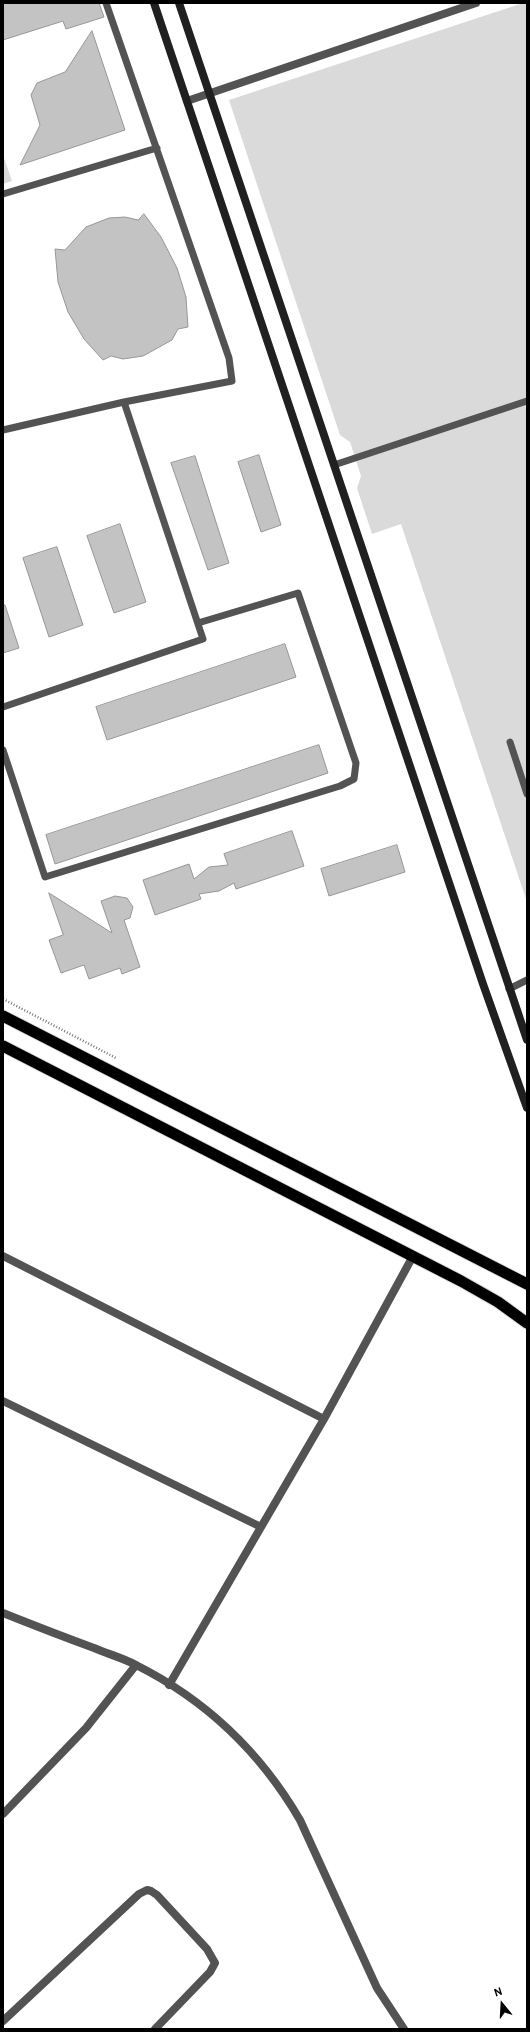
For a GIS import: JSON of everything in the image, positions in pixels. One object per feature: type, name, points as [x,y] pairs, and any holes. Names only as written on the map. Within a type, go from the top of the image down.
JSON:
[{"type":"highway","points":[[3,1016],[527,1284]]},
{"type":"highway","points":[[3,1046],[413,1256],[498,1302],[527,1323]]},
{"type":"main road","points":[[154,3],[480,977],[527,1108]]},
{"type":"main road","points":[[179,3],[527,1040]]},
{"type":"street","points":[[187,101],[208,92],[476,3]]},
{"type":"street","points":[[3,1256],[324,1420]]},
{"type":"street","points":[[169,1685],[324,1420],[413,1256]]},
{"type":"street","points":[[3,1401],[261,1527]]},
{"type":"street","points":[[3,1613],[136,1665],[200,1703],[233,1732],[259,1760],[286,1797],[300,1820],[377,1988],[404,2029]]},
{"type":"street","points":[[3,1814],[86,1728],[136,1665]]},
{"type":"street","points":[[3,2021],[139,1894],[147,1890],[151,1891],[170,1907],[210,1952],[215,1963],[210,1972],[155,2029]]},
{"type":"lane","points":[[3,430],[124,402],[232,381],[229,358],[106,3]]},
{"type":"lane","points":[[3,194],[156,148]]},
{"type":"lane","points":[[334,465],[527,401]]},
{"type":"lane","points":[[3,707],[203,639],[124,402]]},
{"type":"lane","points":[[3,750],[45,877],[340,786],[354,779],[356,763],[298,593],[198,623]]},
{"type":"lane","points":[[510,742],[527,794]]},
{"type":"lane","points":[[509,989],[527,980]]},
{"type":"shaded area","points":[[523,3],[527,3],[527,902],[401,524],[372,534],[357,488],[361,476],[350,442],[340,435],[229,100]]},
{"type":"shaded area","points":[[3,155],[12,181],[3,184]]},
{"type":"building","points":[[3,3],[99,3],[104,17],[66,29],[63,21],[3,40]]},
{"type":"building","points":[[92,31],[125,130],[20,165],[40,125],[31,95],[37,83],[65,72]]},
{"type":"building","points":[[144,214],[161,237],[177,268],[186,297],[188,327],[178,329],[172,340],[143,356],[123,359],[111,356],[103,360],[84,339],[68,312],[58,282],[55,249],[65,250],[86,227],[109,218],[125,217],[138,220]]},
{"type":"building","points":[[259,455],[281,525],[261,532],[238,462]]},
{"type":"building","points":[[195,456],[229,563],[208,570],[171,463]]},
{"type":"building","points":[[120,524],[146,602],[114,613],[87,536]]},
{"type":"building","points":[[57,547],[83,625],[49,637],[23,558]]},
{"type":"building","points":[[5,605],[19,648],[3,653],[3,606]]},
{"type":"building","points":[[285,644],[296,677],[107,740],[96,707]]},
{"type":"building","points":[[319,745],[328,773],[55,864],[46,835]]},
{"type":"building","points":[[292,831],[304,866],[236,889],[234,883],[219,891],[199,894],[201,899],[155,915],[143,880],[189,864],[194,879],[209,867],[228,865],[224,854]]},
{"type":"building","points":[[397,845],[405,872],[329,896],[321,869]]},
{"type":"building","points":[[49,893],[112,933],[101,901],[115,896],[127,898],[133,907],[130,918],[124,920],[140,967],[122,974],[120,968],[89,979],[84,965],[61,973],[49,940],[63,935]]}]
